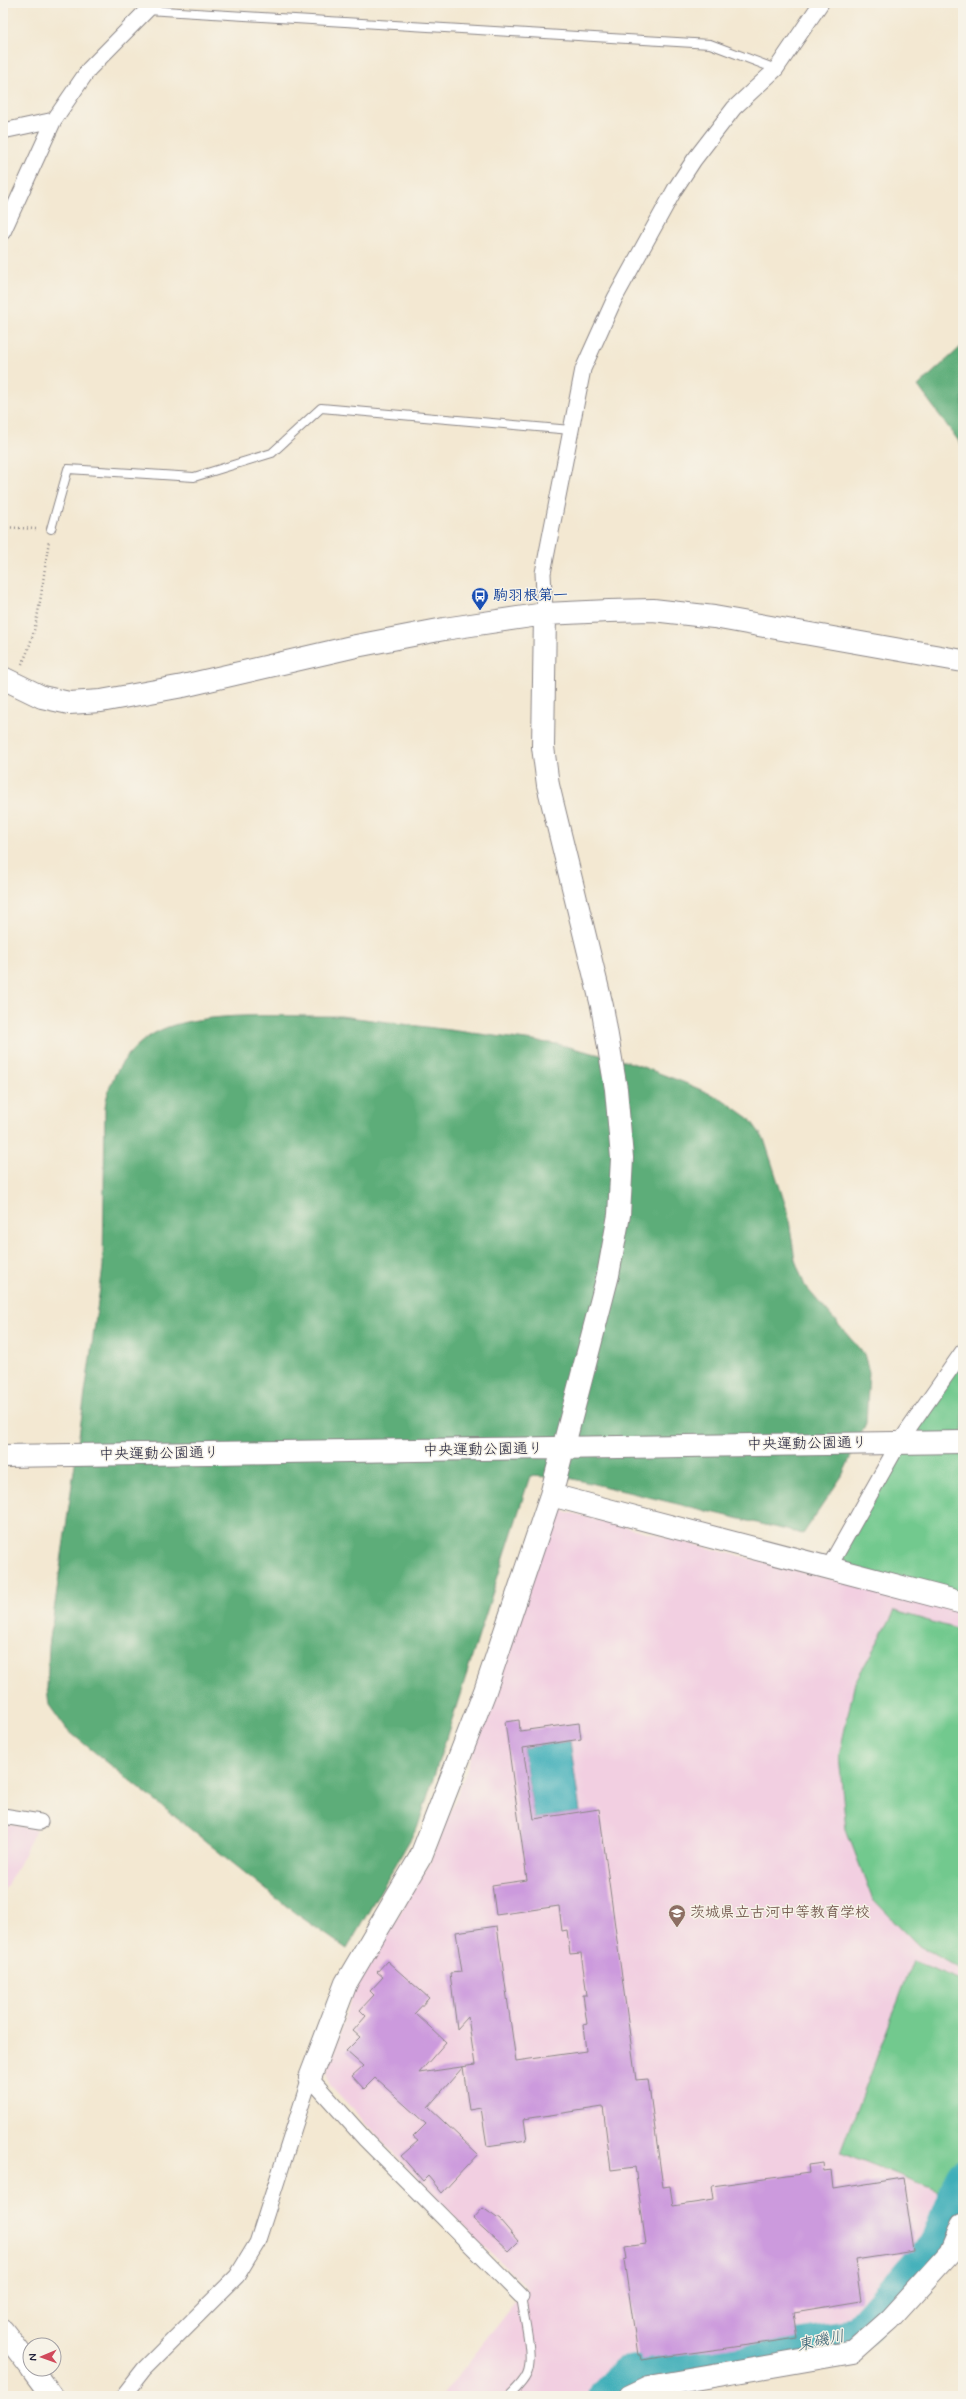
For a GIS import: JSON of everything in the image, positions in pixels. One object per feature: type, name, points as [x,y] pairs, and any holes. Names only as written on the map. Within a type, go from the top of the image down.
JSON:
[{"type":"street","points":[[123,2396],[144,2369],[237,2276],[257,2243],[310,2078],[346,1982],[420,1856],[485,1691],[551,1495],[608,1276],[619,1215],[622,1158],[616,1089],[602,1006],[548,785],[543,747],[542,707],[545,614],[543,573],[583,369],[615,298],[674,189],[694,160],[734,108],[776,69],[821,3]]},
{"type":"street","points":[[3,232],[54,120],[90,69],[151,6]]},
{"type":"street","points":[[3,131],[54,120]]},
{"type":"street","points":[[8,680],[42,697],[69,703],[101,701],[183,686],[356,646],[444,629],[545,614],[653,610],[714,617],[963,661]]},
{"type":"street","points":[[829,1567],[899,1443],[963,1351]]},
{"type":"street","name":"中央運動公園通り","points":[[3,1456],[963,1442]]},
{"type":"street","points":[[551,1495],[963,1603]]},
{"type":"street","points":[[3,1816],[40,1822]]},
{"type":"street","points":[[310,2078],[365,2139],[521,2296]]},
{"type":"street","points":[[630,2396],[649,2387],[853,2352],[890,2320],[951,2252],[963,2224]]},
{"type":"street","points":[[3,2331],[22,2356]]},
{"type":"street","points":[[38,2377],[52,2396]]},
{"type":"lane","points":[[151,6],[710,44],[776,69]]},
{"type":"lane","points":[[51,529],[68,469],[194,478],[272,453],[321,408],[571,430]]},
{"type":"lane","points":[[509,2396],[521,2384],[528,2373],[530,2360],[521,2296]]},
{"type":"path","points":[[3,526],[51,529],[29,650],[8,680]]},
{"type":"shaded area","name":"茨城県立古河中等教育学校","points":[[556,1509],[963,1613],[963,2166],[933,2242],[859,2325],[846,2333],[623,2369],[600,2396],[442,2396],[527,2288],[445,2208],[330,2085],[328,2070],[353,1992],[429,1864],[463,1780]]},
{"type":"shaded area","points":[[3,1823],[36,1829],[14,1874],[3,1891]]},
{"type":"green space","points":[[963,345],[963,447],[918,386]]},
{"type":"green space","points":[[235,1016],[341,1016],[557,1044],[632,1063],[683,1082],[722,1099],[749,1118],[764,1139],[788,1213],[795,1260],[805,1286],[864,1354],[869,1372],[866,1423],[842,1476],[803,1534],[569,1478],[530,1476],[418,1826],[347,1949],[295,1913],[67,1730],[49,1705],[47,1688],[49,1646],[103,1267],[105,1107],[113,1080],[127,1056],[137,1046],[160,1030],[174,1025]]},
{"type":"green space","points":[[963,1345],[963,1603],[829,1567]]},
{"type":"green space","points":[[895,1611],[963,1631],[963,1970],[919,1946],[872,1898],[846,1829],[839,1756],[855,1682]]},
{"type":"green space","points":[[913,1961],[963,1981],[963,2160],[949,2195],[841,2152]]},
{"type":"water","points":[[570,1741],[580,1812],[534,1819],[523,1748]]},
{"type":"building","points":[[519,1720],[520,1731],[579,1723],[581,1739],[523,1748],[534,1819],[599,1809],[636,2080],[648,2079],[663,2187],[670,2186],[673,2206],[714,2200],[712,2186],[809,2173],[808,2165],[823,2163],[824,2171],[832,2170],[834,2189],[903,2178],[914,2251],[855,2260],[861,2301],[794,2312],[798,2338],[641,2360],[640,2355],[638,2355],[624,2260],[627,2259],[625,2247],[646,2244],[635,2167],[611,2170],[603,2107],[524,2119],[527,2140],[487,2146],[481,2108],[469,2110],[463,2067],[428,2107],[478,2154],[442,2193],[428,2176],[423,2181],[401,2156],[418,2141],[413,2137],[426,2124],[375,2078],[364,2089],[352,2076],[363,2066],[346,2051],[360,2037],[353,2031],[366,2016],[360,2010],[374,1995],[370,1991],[383,1977],[377,1972],[387,1961],[429,1998],[415,2013],[446,2042],[419,2073],[475,2065],[468,2017],[457,2029],[450,1973],[462,1972],[456,1932],[497,1926],[516,2061],[586,2051],[583,2025],[587,2024],[583,1995],[587,1995],[581,1953],[570,1954],[567,1930],[562,1931],[559,1906],[496,1915],[492,1885],[527,1880],[505,1722]]},
{"type":"building","points":[[483,2208],[500,2220],[518,2241],[508,2251],[473,2219]]},
{"type":"waterway","name":"東磯川","points":[[606,2396],[626,2374],[845,2339],[860,2330],[937,2243],[963,2177]]},
{"type":"place","name":"駒羽根第一","points":[[480,611]]},
{"type":"place","name":"茨城県立古河中等教育学校","points":[[677,1928]]}]
